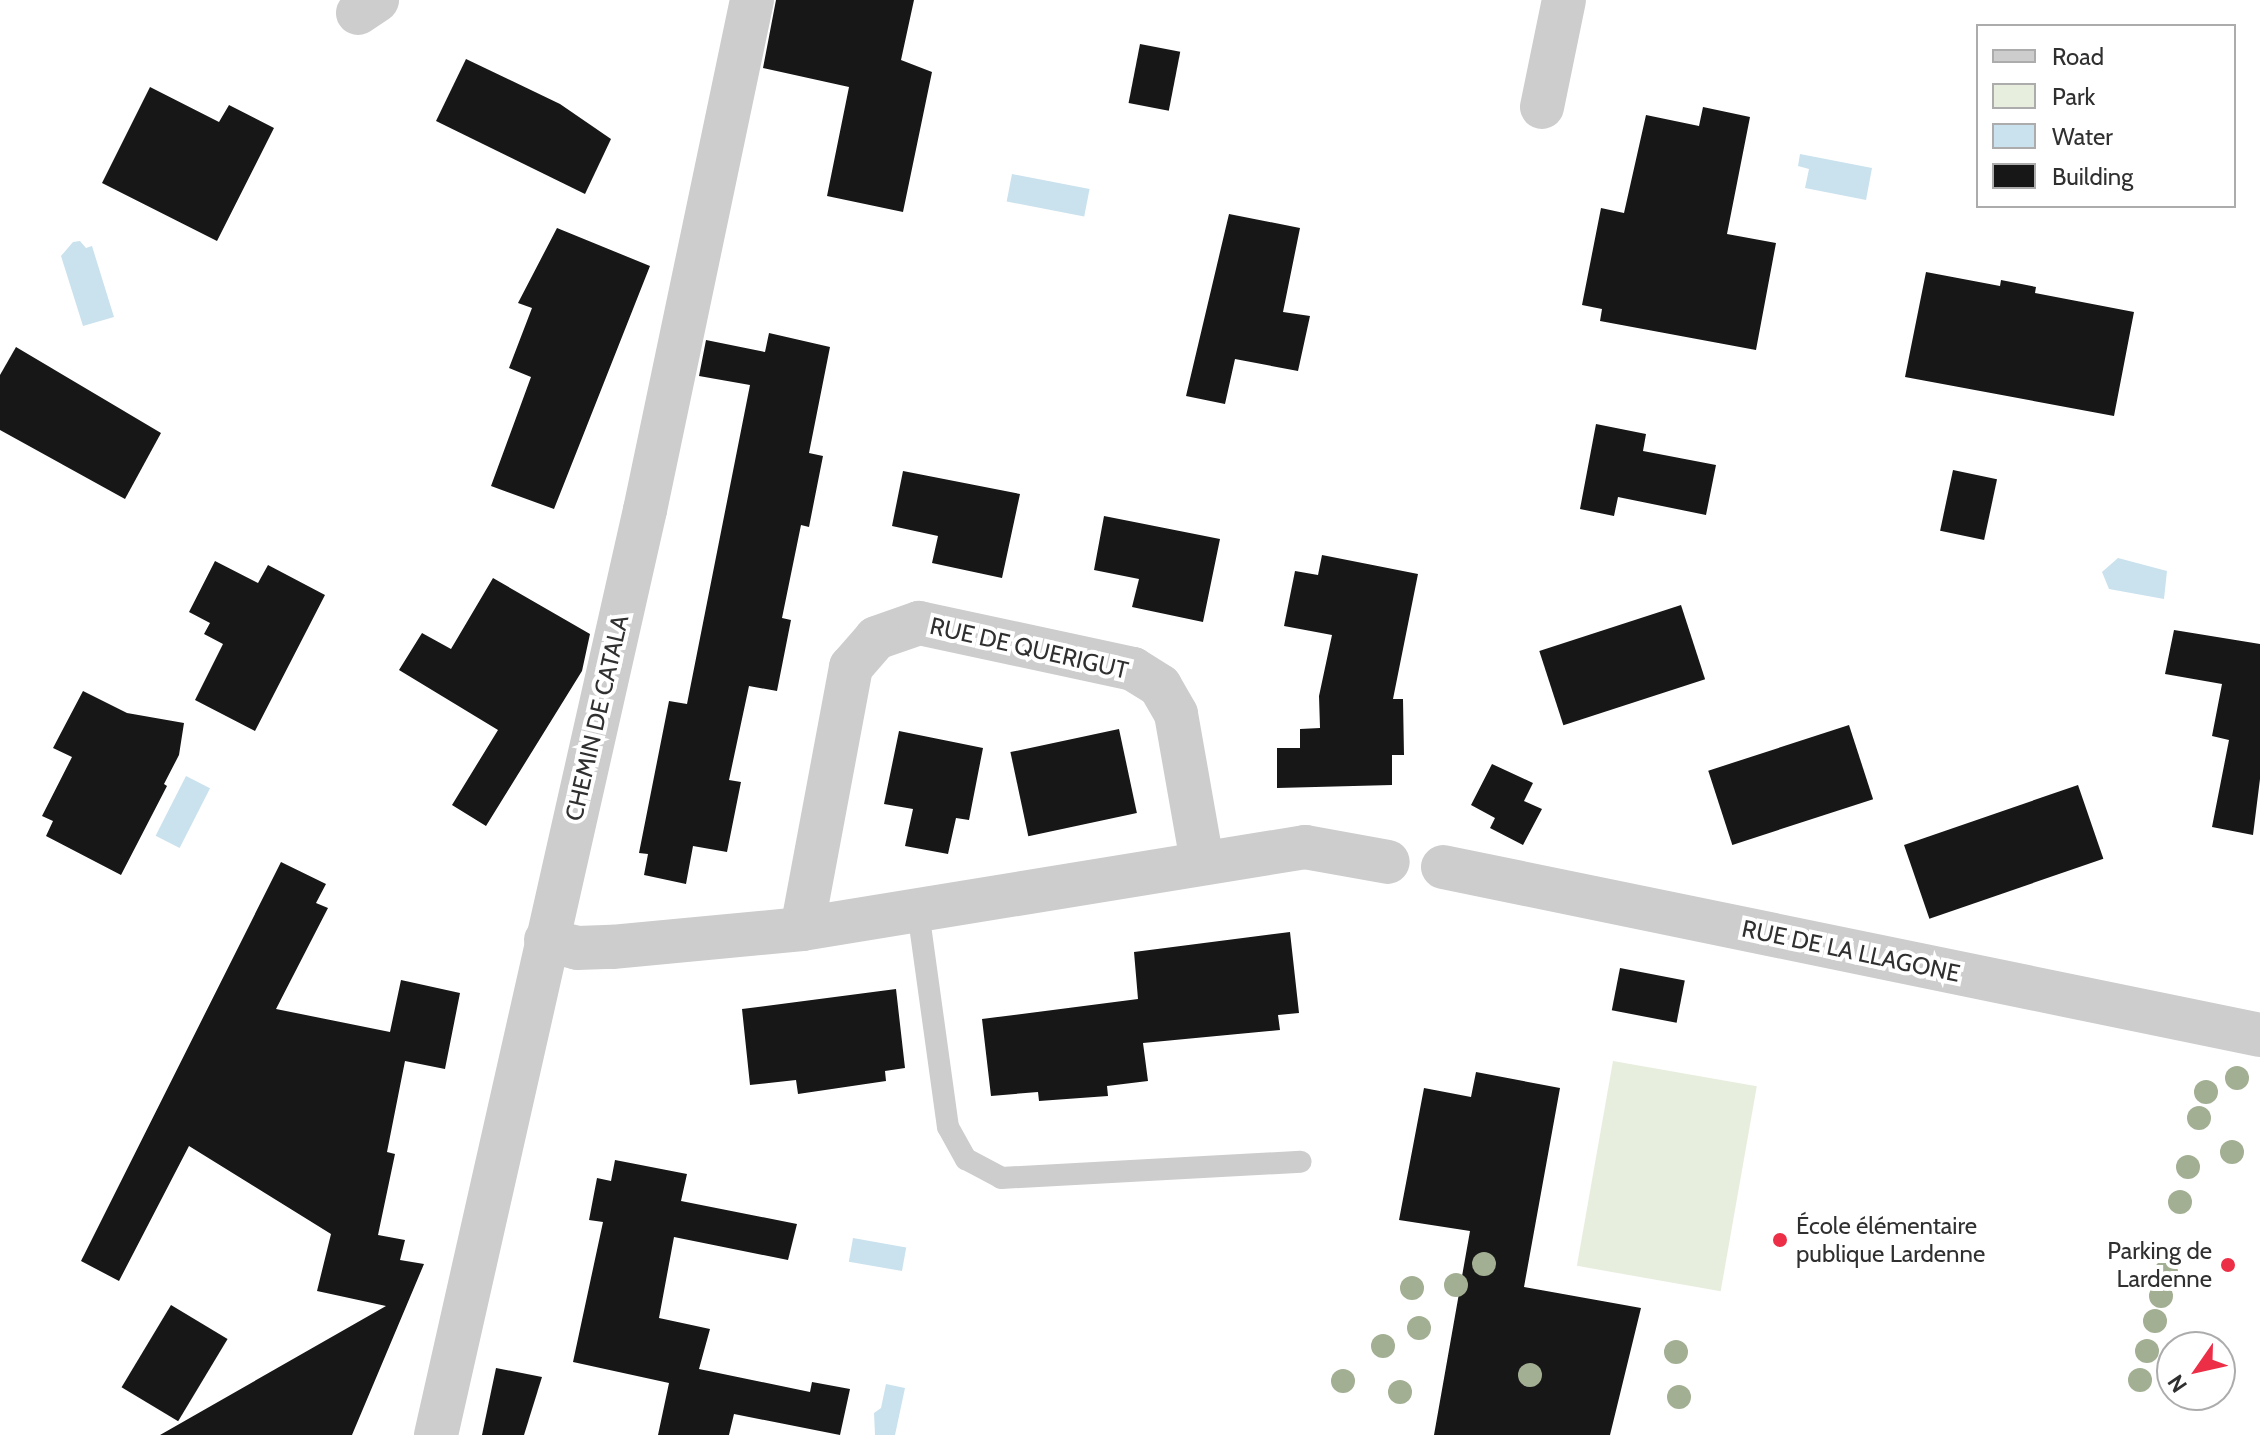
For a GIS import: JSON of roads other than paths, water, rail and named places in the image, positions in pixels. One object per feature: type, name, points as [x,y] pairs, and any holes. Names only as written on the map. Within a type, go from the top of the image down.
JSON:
[{"type":"street","name":"CHEMIN DE CATALA","points":[[436,1435],[645,510],[752,0]]},
{"type":"street","points":[[1542,107],[1564,0]]},
{"type":"street","name":"RUE DE QUERIGUT","points":[[802,929],[851,667],[876,638],[919,623],[1133,669],[1160,686],[1176,714],[1202,861]]},
{"type":"street","points":[[546,940],[577,948],[612,947],[802,929],[1202,861],[1305,847],[1388,862]]},
{"type":"street","name":"RUE DE LA LLAGONE","points":[[1443,867],[2260,1035]]},
{"type":"lane","points":[[918,911],[948,1127],[966,1159],[1001,1178],[1301,1162]]},
{"type":"water","points":[[1800,154],[1872,168],[1866,200],[1805,188],[1809,169],[1798,166]]},
{"type":"water","points":[[1012,174],[1090,189],[1084,217],[1007,201]]},
{"type":"water","points":[[80,241],[86,248],[92,246],[114,317],[83,326],[61,256],[73,242]]},
{"type":"water","points":[[2118,558],[2167,571],[2164,599],[2109,589],[2102,572]]},
{"type":"water","points":[[186,776],[210,788],[180,848],[156,836]]},
{"type":"water","points":[[853,1238],[906,1247],[902,1271],[849,1262]]},
{"type":"water","points":[[886,1384],[905,1388],[895,1435],[875,1435],[874,1413],[881,1408]]},
{"type":"place","name":"École élémentaire publique Lardenne","points":[[1780,1240]]},
{"type":"place","name":"Parking de Lardenne","points":[[2228,1265]]}]
